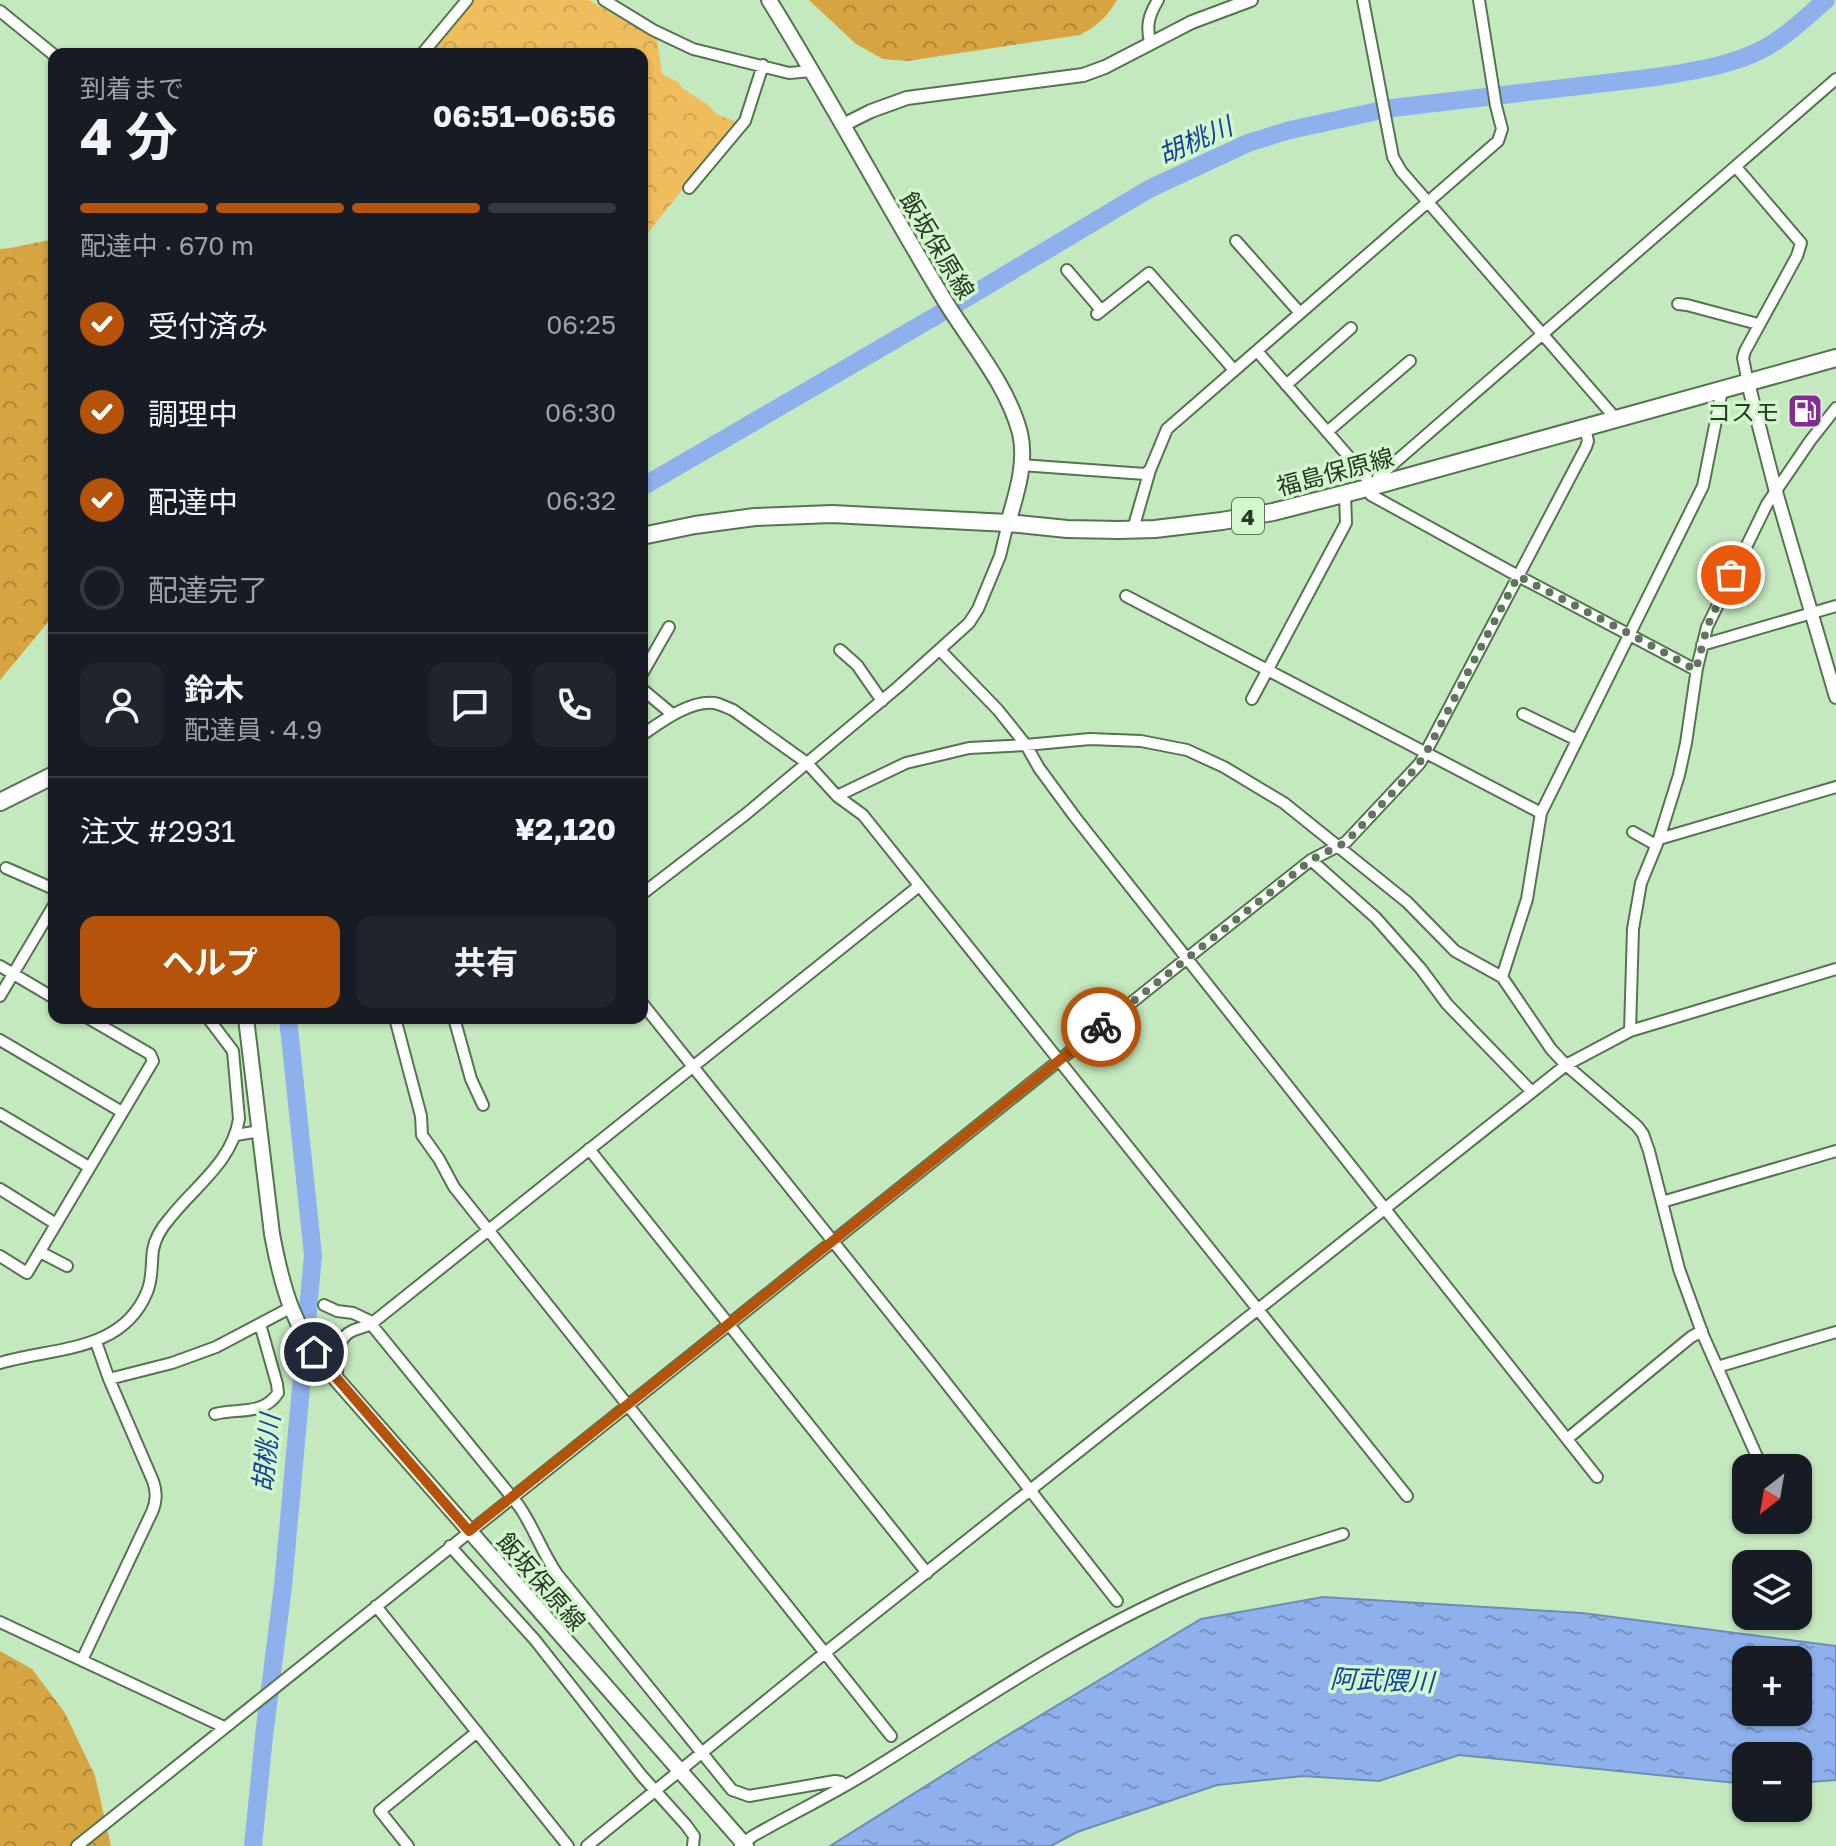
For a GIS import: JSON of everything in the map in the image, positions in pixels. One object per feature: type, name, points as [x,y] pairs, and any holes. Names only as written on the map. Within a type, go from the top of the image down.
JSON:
[{"type":"main road","name":"飯坂保原線","points":[[769,0],[943,298],[1012,409],[1020,435],[1021,465],[1008,523]]},
{"type":"main road","name":"福島保原線","points":[[648,535],[755,517],[832,514],[1067,529],[1190,525],[1273,512],[1345,494],[1836,358]]},
{"type":"main road","points":[[0,802],[48,778]]},
{"type":"main road","name":"飯坂保原線","points":[[247,1024],[276,1253],[291,1309],[314,1352],[743,1845]]},
{"type":"street","points":[[427,48],[467,0]]},
{"type":"street","points":[[1150,42],[1148,19],[1158,0]]},
{"type":"street","points":[[843,125],[907,98],[1083,75],[1105,67],[1204,16],[1251,0]]},
{"type":"street","points":[[1363,0],[1393,157],[1401,171],[1617,420]]},
{"type":"street","points":[[1133,529],[1150,470],[1167,429],[1498,141],[1502,129],[1479,0]]},
{"type":"street","points":[[608,1],[680,44],[789,73],[812,71]]},
{"type":"street","points":[[0,11],[48,50]]},
{"type":"street","points":[[689,188],[745,121],[763,65]]},
{"type":"street","points":[[1696,670],[1371,495],[1372,486],[1378,477],[1836,79]]},
{"type":"street","points":[[1736,167],[1801,243],[1743,358],[1776,492],[1836,697]]},
{"type":"street","points":[[1236,241],[1300,313]]},
{"type":"street","points":[[1067,270],[1099,312],[1149,273],[1234,370]]},
{"type":"street","points":[[1678,304],[1758,324]]},
{"type":"street","points":[[1286,385],[1351,328]]},
{"type":"street","points":[[1257,351],[1372,486]]},
{"type":"street","points":[[1327,432],[1410,361]]},
{"type":"street","points":[[1502,977],[1527,899],[1541,813],[1703,486],[1722,390]]},
{"type":"street","points":[[1630,1031],[1633,929],[1641,883],[1679,775],[1696,670],[1707,627],[1767,504],[1836,408]]},
{"type":"street","points":[[77,1846],[1311,860],[1346,842],[1409,776],[1426,753],[1586,447],[1585,428]]},
{"type":"street","points":[[1021,465],[1145,474],[1150,470]]},
{"type":"street","points":[[1252,699],[1346,523],[1345,494]]},
{"type":"street","points":[[648,889],[746,814],[882,701],[969,623],[1000,556],[1008,523]]},
{"type":"street","points":[[1126,596],[1541,813]]},
{"type":"street","points":[[1702,645],[1836,606]]},
{"type":"street","points":[[648,664],[669,627]]},
{"type":"street","points":[[840,650],[857,665],[882,701]]},
{"type":"street","points":[[940,650],[982,691],[1026,745],[1075,817],[1597,1477]]},
{"type":"street","points":[[648,694],[672,714]]},
{"type":"street","points":[[648,731],[672,714],[705,703],[724,706],[807,763],[837,796],[875,827],[1407,1496]]},
{"type":"street","points":[[1523,714],[1577,740]]},
{"type":"street","points":[[837,796],[906,763],[969,748],[1090,739],[1141,741],[1187,750],[1224,767],[1284,803],[1407,902],[1455,951],[1502,977],[1544,1041],[1566,1065],[1643,1134],[1679,1269],[1702,1331],[1756,1454]]},
{"type":"street","points":[[1633,832],[1657,842],[1836,787]]},
{"type":"street","points":[[1311,860],[1376,918],[1447,1004],[1532,1092]]},
{"type":"street","points":[[6,868],[48,886]]},
{"type":"street","points":[[334,1376],[340,1344],[348,1334],[371,1324],[919,886]]},
{"type":"street","points":[[0,996],[48,915]]},
{"type":"street","points":[[0,966],[48,994]]},
{"type":"street","points":[[587,1846],[826,1652],[1566,1065],[1630,1031],[1836,969]]},
{"type":"street","points":[[648,1011],[1117,1601]]},
{"type":"street","points":[[0,1256],[27,1273],[153,1061],[150,1054],[98,1024]]},
{"type":"street","points":[[0,1363],[96,1342],[137,1311],[152,1273],[153,1249],[158,1234],[171,1215],[217,1166],[236,1135],[239,1119],[233,1051],[213,1024]]},
{"type":"street","points":[[397,1024],[421,1116],[422,1135],[454,1187],[891,1736]]},
{"type":"street","points":[[456,1024],[471,1079],[483,1105]]},
{"type":"street","points":[[0,1040],[122,1112]]},
{"type":"street","points":[[0,1114],[89,1167]]},
{"type":"street","points":[[236,1135],[260,1131]]},
{"type":"street","points":[[589,1149],[927,1573]]},
{"type":"street","points":[[1662,1202],[1836,1151]]},
{"type":"street","points":[[0,1189],[56,1224]]},
{"type":"street","points":[[40,1252],[67,1266]]},
{"type":"street","points":[[324,1305],[370,1321],[512,1498],[557,1574],[732,1790],[745,1795],[835,1781],[844,1785]]},
{"type":"street","points":[[109,1379],[172,1363],[216,1347],[291,1309]]},
{"type":"street","points":[[215,1414],[257,1409],[269,1404],[278,1393],[260,1324]]},
{"type":"street","points":[[1567,1439],[1702,1331]]},
{"type":"street","points":[[1717,1367],[1836,1332]]},
{"type":"street","points":[[82,1660],[156,1499],[153,1481],[96,1342]]},
{"type":"street","points":[[743,1845],[1033,1667],[1112,1624],[1182,1590],[1343,1534]]},
{"type":"street","points":[[450,1546],[535,1640],[642,1776],[691,1831],[693,1846]]},
{"type":"street","points":[[376,1606],[568,1846]]},
{"type":"street","points":[[0,1622],[224,1727]]},
{"type":"street","points":[[408,1846],[380,1811],[477,1732]]},
{"type":"green space","points":[[459,0],[589,0],[657,39],[662,74],[678,82],[716,114],[737,122],[648,233],[648,48],[418,48]]},
{"type":"green space","points":[[809,0],[1117,0],[1101,20],[1080,35],[907,61],[883,59],[856,44]]},
{"type":"green space","points":[[48,240],[48,622],[0,680],[0,249]]},
{"type":"green space","points":[[0,1651],[32,1669],[65,1713],[95,1776],[111,1846],[0,1846]]},
{"type":"water","name":"阿武隈川","points":[[1323,1597],[1582,1613],[1836,1646],[1836,1780],[1812,1782],[1812,1742],[1732,1742],[1732,1783],[1459,1755],[1379,1781],[1303,1776],[1217,1785],[1077,1832],[1051,1846],[830,1846],[1201,1619]]},
{"type":"waterway","name":"胡桃川","points":[[648,484],[1149,189],[1248,143],[1290,130],[1392,108],[1657,77],[1723,64],[1770,45],[1826,0]]},
{"type":"waterway","name":"胡桃川","points":[[253,1846],[283,1586],[313,1255],[289,1024]]},
{"type":"way so far","points":[[1101,1027],[1311,860],[1346,842],[1409,776],[1426,753],[1518,576],[1696,670],[1707,627],[1731,575]]},
{"type":"place","name":"コスモ","points":[[1805,411]]},
{"type":"route","points":[[314,1352],[469,1531],[1101,1027]]}]
